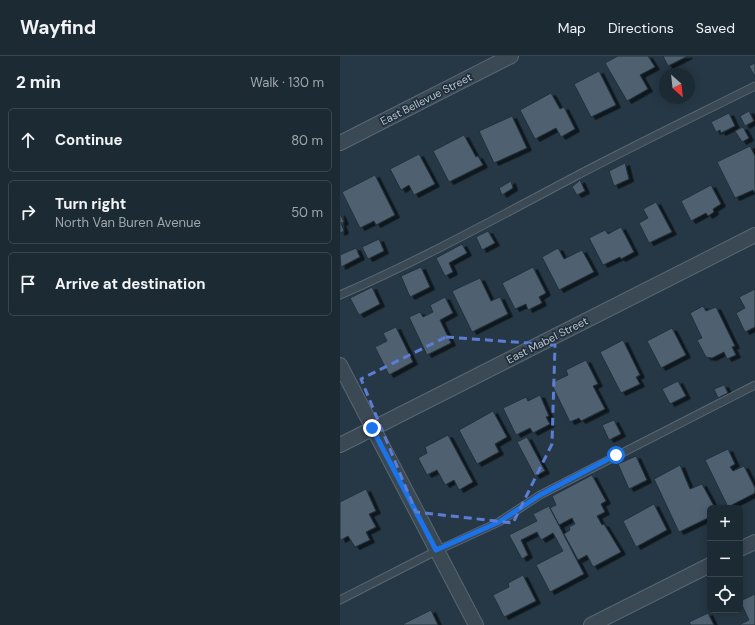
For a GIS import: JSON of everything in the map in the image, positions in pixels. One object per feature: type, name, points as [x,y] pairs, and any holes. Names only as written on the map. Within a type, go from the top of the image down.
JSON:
[{"type":"street","name":"East Bellevue Street","points":[[340,143],[511,56]]},
{"type":"street","name":"East Mabel Street","points":[[340,445],[755,235]]},
{"type":"street","points":[[340,365],[476,625]]},
{"type":"street","points":[[743,548],[755,542]]},
{"type":"street","points":[[591,625],[707,566]]},
{"type":"lane","points":[[340,294],[399,268],[578,175],[755,86]]},
{"type":"lane","points":[[340,600],[436,550],[499,522],[540,495],[755,385]]},
{"type":"highlighted area","points":[[446,337],[555,345],[552,444],[513,523],[416,512],[361,379]]},
{"type":"building","points":[[618,56],[648,56],[655,67],[640,75],[648,89],[627,101],[605,63]]},
{"type":"building","points":[[663,56],[688,56],[668,66]]},
{"type":"building","points":[[755,63],[755,77],[749,66]]},
{"type":"building","points":[[599,71],[616,105],[591,117],[574,84]]},
{"type":"building","points":[[551,93],[560,109],[564,107],[575,129],[561,137],[556,128],[535,139],[520,110]]},
{"type":"building","points":[[749,111],[754,121],[745,126],[740,116]]},
{"type":"building","points":[[729,113],[735,126],[721,133],[720,130],[716,132],[711,122]]},
{"type":"building","points":[[512,116],[527,148],[494,163],[479,131]]},
{"type":"building","points":[[743,127],[749,138],[742,142],[735,131]]},
{"type":"building","points":[[464,135],[476,157],[478,156],[483,165],[449,182],[433,151]]},
{"type":"building","points":[[750,146],[755,156],[755,193],[753,190],[735,198],[717,162]]},
{"type":"building","points":[[419,154],[435,184],[414,195],[409,185],[401,190],[390,169]]},
{"type":"building","points":[[625,163],[629,179],[614,186],[609,171]]},
{"type":"building","points":[[375,175],[395,215],[376,225],[374,221],[360,228],[342,192]]},
{"type":"building","points":[[580,180],[585,191],[577,195],[572,187]]},
{"type":"building","points":[[511,181],[513,188],[502,195],[499,188]]},
{"type":"building","points":[[711,185],[721,204],[713,209],[714,212],[708,216],[706,213],[691,221],[681,201]]},
{"type":"building","points":[[656,202],[672,232],[649,243],[639,223],[648,218],[643,209]]},
{"type":"building","points":[[340,213],[344,222],[341,223],[344,231],[340,233]]},
{"type":"building","points":[[621,227],[634,252],[621,259],[620,257],[603,265],[589,238],[605,230],[608,234]]},
{"type":"building","points":[[488,231],[495,243],[482,250],[476,237]]},
{"type":"building","points":[[379,239],[384,251],[368,259],[362,247]]},
{"type":"building","points":[[462,244],[467,253],[449,263],[453,272],[445,276],[436,258]]},
{"type":"building","points":[[356,248],[360,257],[341,267],[340,255]]},
{"type":"building","points":[[558,248],[564,259],[582,250],[594,272],[559,290],[542,257]]},
{"type":"building","points":[[421,267],[430,287],[410,297],[401,276]]},
{"type":"building","points":[[533,267],[546,293],[539,297],[542,303],[528,310],[526,304],[515,309],[502,283]]},
{"type":"building","points":[[480,278],[491,301],[500,297],[508,314],[472,332],[452,291]]},
{"type":"building","points":[[372,287],[380,304],[359,315],[350,298]]},
{"type":"building","points":[[755,289],[755,327],[745,332],[736,313],[745,308],[739,297]]},
{"type":"building","points":[[445,297],[453,313],[440,320],[451,343],[427,355],[409,317],[420,312],[423,317],[433,312],[430,305]]},
{"type":"building","points":[[703,306],[706,311],[716,307],[735,346],[732,347],[736,355],[727,359],[724,352],[712,358],[706,357],[697,340],[702,338],[690,313]]},
{"type":"building","points":[[396,327],[413,362],[389,375],[375,347],[387,341],[383,333]]},
{"type":"building","points":[[672,328],[686,355],[661,368],[647,341]]},
{"type":"building","points":[[623,340],[640,375],[636,377],[640,384],[621,393],[600,352]]},
{"type":"building","points":[[586,360],[598,384],[593,386],[605,409],[581,421],[579,418],[570,422],[551,383],[568,375],[566,370]]},
{"type":"building","points":[[678,381],[686,396],[670,404],[662,389]]},
{"type":"building","points":[[724,385],[728,393],[718,398],[714,389]]},
{"type":"building","points":[[540,395],[549,416],[546,417],[550,424],[533,433],[530,428],[516,435],[503,408],[526,397],[528,401]]},
{"type":"building","points":[[493,411],[507,437],[495,444],[499,452],[477,464],[459,430]]},
{"type":"building","points":[[614,420],[621,434],[609,440],[602,425]]},
{"type":"building","points":[[448,435],[473,482],[459,490],[454,480],[445,485],[437,470],[427,475],[418,458],[427,453],[425,447]]},
{"type":"building","points":[[527,437],[545,471],[535,476],[517,442]]},
{"type":"building","points":[[728,449],[735,464],[730,467],[733,471],[744,466],[755,488],[755,493],[732,505],[727,505],[705,460]]},
{"type":"building","points":[[636,456],[647,480],[629,489],[618,464]]},
{"type":"building","points":[[680,465],[690,489],[702,484],[713,505],[707,505],[707,518],[679,532],[654,479]]},
{"type":"building","points":[[592,475],[606,501],[601,504],[605,512],[597,516],[602,525],[604,524],[621,552],[593,567],[587,555],[578,560],[564,534],[570,530],[569,527],[575,524],[572,518],[559,525],[550,508],[556,505],[552,496]]},
{"type":"building","points":[[366,489],[376,511],[369,514],[376,527],[366,532],[370,540],[355,547],[348,536],[341,540],[340,538],[340,502]]},
{"type":"building","points":[[654,504],[667,530],[636,547],[623,521]]},
{"type":"building","points":[[549,506],[584,574],[550,592],[536,565],[563,551],[553,533],[541,540],[537,532],[521,540],[528,555],[522,559],[509,535],[537,521],[533,514]]},
{"type":"building","points":[[523,575],[536,601],[504,617],[493,595],[509,587],[508,583]]},
{"type":"building","points":[[755,594],[755,625],[739,625],[749,620],[743,607],[743,600]]},
{"type":"building","points":[[431,610],[438,625],[403,624]]},
{"type":"building","points":[[708,613],[714,625],[691,625],[689,622]]},
{"type":"route","points":[[372,428],[436,550],[499,522],[540,495],[616,455]]}]
